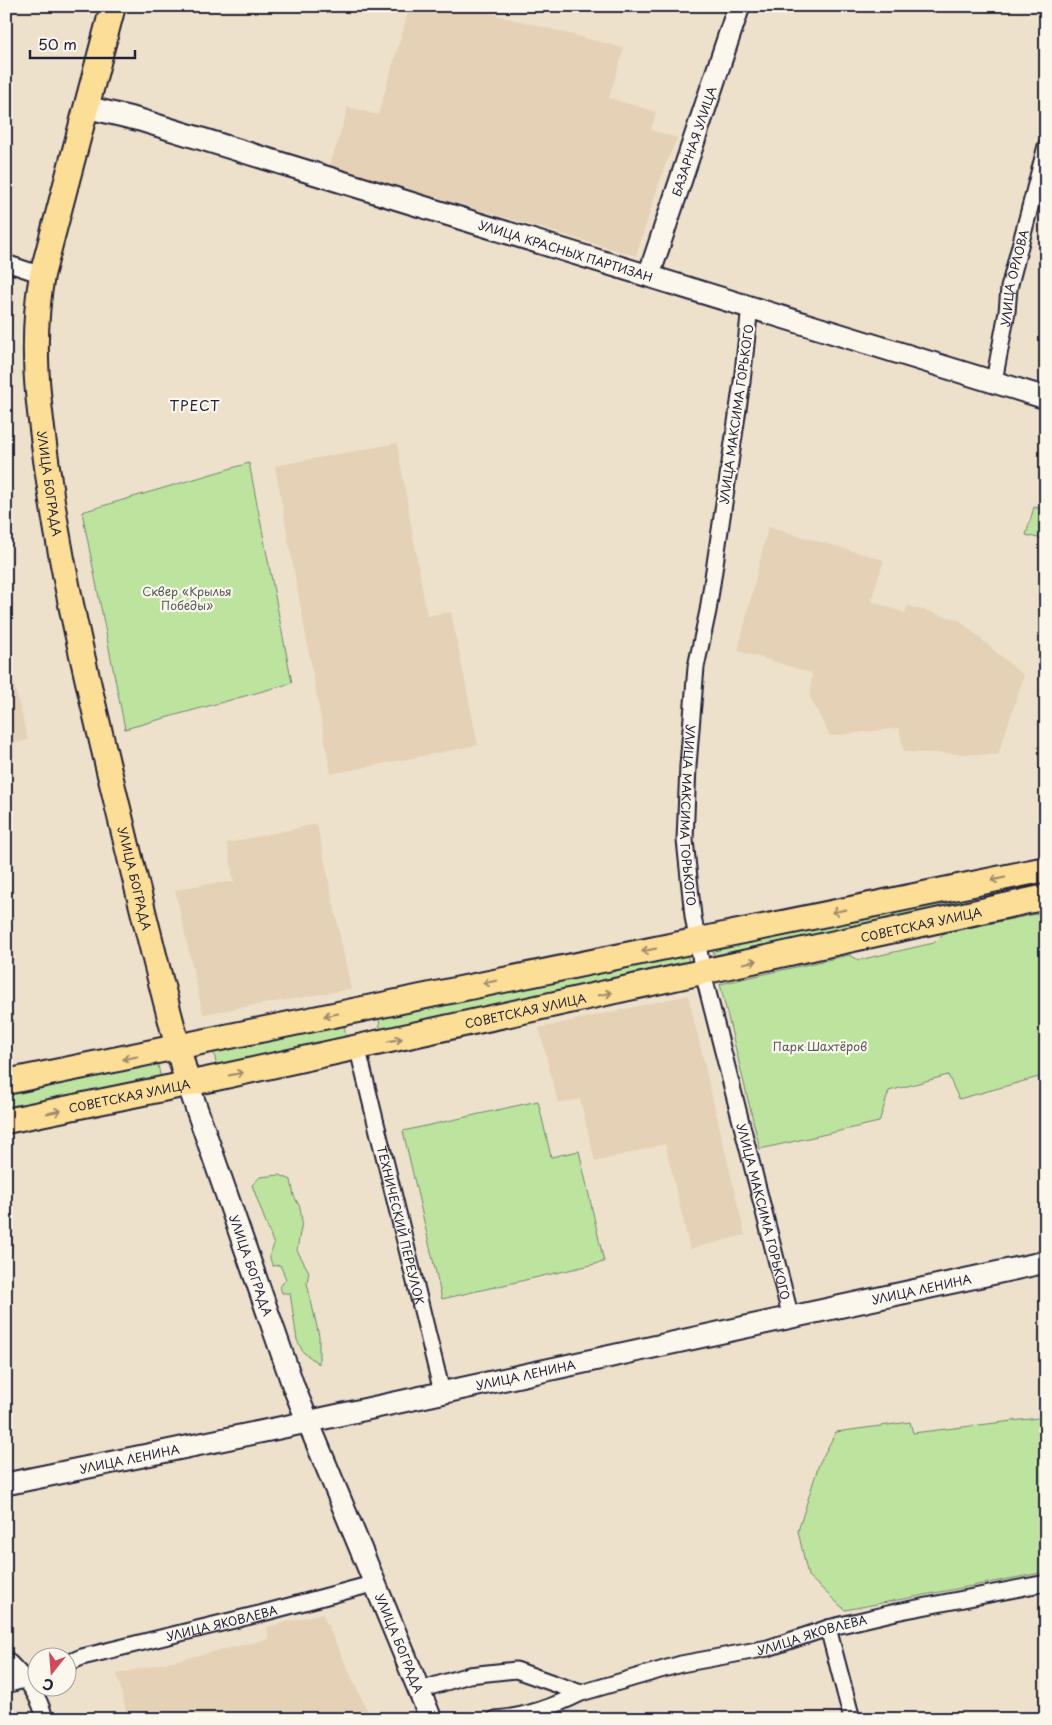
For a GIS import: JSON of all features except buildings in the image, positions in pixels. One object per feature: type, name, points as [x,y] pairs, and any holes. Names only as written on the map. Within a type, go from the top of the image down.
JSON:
[{"type":"main road","name":"УЛИЦА БОГРАДА","points":[[113,6],[42,275],[37,303],[35,369],[40,432],[54,522],[78,643],[188,1084],[294,1388],[431,1719]]},
{"type":"main road","name":"БАЗАРНАЯ УЛИЦА","points":[[649,275],[739,6]]},
{"type":"main road","name":"УЛИЦА КРАСНЫХ ПАРТИЗАН","points":[[86,107],[140,120],[1046,398]]},
{"type":"main road","points":[[6,1082],[1046,869]]},
{"type":"main road","name":"СОВЕТСКАЯ УЛИЦА","points":[[6,1121],[188,1084],[1046,898]]},
{"type":"main road","name":"УЛИЦА ЛЕНИНА","points":[[6,1484],[308,1422],[1046,1262]]},
{"type":"street","name":"УЛИЦА ОРЛОВА","points":[[994,382],[1007,312],[1009,288],[1046,146]]},
{"type":"street","points":[[6,263],[42,275]]},
{"type":"street","name":"УЛИЦА МАКСИМА ГОРЬКОГО","points":[[750,306],[709,602],[696,666],[688,766],[685,840],[697,940],[703,973],[791,1318]]},
{"type":"street","name":"ТЕХНИЧЕСКИЙ ПЕРЕУЛОК","points":[[360,1058],[442,1392]]},
{"type":"street","name":"УЛИЦА ЯКОВЛЕВА","points":[[78,1659],[376,1583]]},
{"type":"street","name":"УЛИЦА ЯКОВЛЕВА","points":[[495,1719],[514,1718],[539,1711],[581,1693],[682,1664],[768,1648],[828,1628],[896,1612],[1046,1583]]},
{"type":"street","points":[[828,1628],[852,1719]]},
{"type":"street","points":[[6,1659],[28,1675]]},
{"type":"street","points":[[420,1690],[469,1675],[516,1670],[581,1693]]},
{"type":"street","points":[[6,1685],[28,1679]]},
{"type":"street","points":[[40,1698],[46,1719]]},
{"type":"shaded area","points":[[410,6],[461,6],[624,48],[609,98],[656,112],[651,130],[677,138],[664,168],[636,256],[330,166],[348,107],[378,115]]},
{"type":"shaded area","points":[[397,443],[427,616],[451,612],[478,745],[331,774],[275,466]]},
{"type":"shaded area","points":[[768,527],[884,560],[871,601],[905,613],[908,606],[959,620],[1024,676],[998,755],[904,752],[899,728],[830,736],[810,697],[812,673],[738,651]]},
{"type":"shaded area","points":[[6,651],[28,740],[12,744],[15,756],[6,758]]},
{"type":"shaded area","points":[[317,824],[351,989],[203,1014],[175,890],[205,884],[234,882],[227,843]]},
{"type":"shaded area","points":[[688,995],[745,1235],[690,1249],[665,1144],[595,1162],[580,1099],[558,1103],[539,1028]]},
{"type":"shaded area","points":[[322,1613],[371,1719],[128,1719],[117,1674],[269,1639],[267,1627]]},
{"type":"green space","name":"Сквер «Крылья Победы»","points":[[249,463],[292,683],[125,729],[82,512]]},
{"type":"green space","points":[[1034,507],[1046,510],[1046,540],[1026,535]]},
{"type":"green space","points":[[1046,876],[1046,889],[715,962],[712,944]]},
{"type":"green space","name":"Парк Шахтёров","points":[[1046,912],[1046,1075],[959,1099],[948,1075],[889,1091],[879,1122],[760,1149],[720,984],[849,955],[859,960],[934,943],[944,933]]},
{"type":"green space","points":[[686,948],[690,968],[381,1035],[378,1013]]},
{"type":"green space","points":[[343,1021],[347,1041],[217,1068],[213,1048]]},
{"type":"green space","points":[[157,1061],[162,1083],[6,1113],[6,1090]]},
{"type":"green space","points":[[538,1101],[551,1157],[579,1151],[604,1262],[442,1299],[403,1131]]},
{"type":"green space","points":[[280,1175],[291,1180],[294,1196],[300,1207],[302,1222],[297,1250],[309,1272],[307,1283],[319,1336],[319,1364],[303,1352],[297,1340],[290,1293],[282,1293],[280,1287],[286,1279],[280,1265],[273,1266],[271,1263],[270,1255],[274,1245],[252,1185],[260,1177]]},
{"type":"green space","points":[[1046,1417],[1046,1572],[845,1610],[808,1576],[798,1531],[819,1464],[836,1432],[910,1422],[913,1433]]},
{"type":"district","name":"ТРЕСТ","points":[[195,405]]}]
